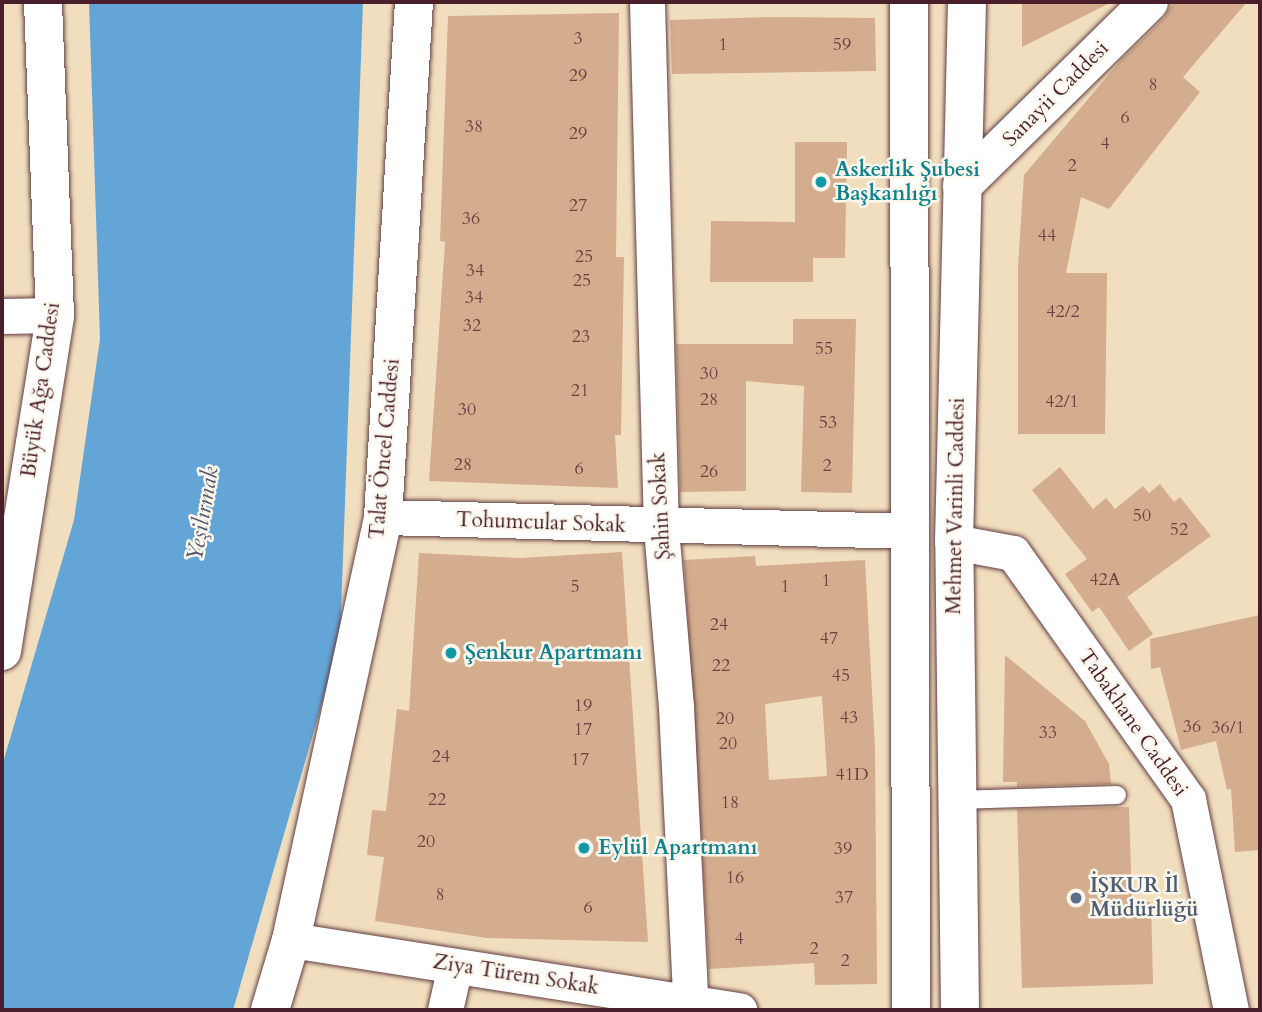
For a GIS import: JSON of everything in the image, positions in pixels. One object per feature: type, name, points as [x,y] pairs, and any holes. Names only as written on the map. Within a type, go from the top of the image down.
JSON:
[{"type":"main road","name":"Büyük Ağa Caddesi","points":[[2,651],[55,314],[43,2]]},
{"type":"main road","name":"Talat Öncel Caddesi","points":[[270,1010],[291,940],[383,517],[414,2]]},
{"type":"main road","points":[[909,2],[911,1010]]},
{"type":"main road","name":"Mehmet Varinli Caddesi","points":[[960,1010],[954,542],[967,2]]},
{"type":"main road","name":"Sanayii Caddesi","points":[[962,186],[1149,2]]},
{"type":"street","name":"Şahin Sokak","points":[[647,2],[661,528],[677,719],[691,1006]]},
{"type":"street","points":[[2,316],[55,314]]},
{"type":"street","name":"Tohumcular Sokak","points":[[383,517],[661,528],[909,531]]},
{"type":"street","name":"Tabakhane Caddesi","points":[[954,542],[1013,553],[1188,799],[1231,1010]]},
{"type":"street","name":"Ziya Türem Sokak","points":[[291,940],[691,1006],[740,1010]]},
{"type":"street","points":[[445,1010],[455,965]]},
{"type":"lane","points":[[957,800],[1117,794]]},
{"type":"water","name":"Yeşilırmak","points":[[89,2],[363,2],[340,641],[233,1010],[2,1010],[2,766],[74,520],[100,339]]},
{"type":"building","points":[[1022,2],[1112,2],[1022,47]]},
{"type":"building","points":[[1173,2],[1247,2],[1183,77],[1200,92],[1109,209],[1081,197],[1066,273],[1107,273],[1105,434],[1018,434],[1018,267],[1024,175],[1121,60],[1164,18]]},
{"type":"building","points":[[619,13],[616,257],[624,257],[621,435],[615,435],[618,488],[429,481],[445,242],[440,241],[448,16]]},
{"type":"building","points":[[875,18],[876,71],[672,74],[670,20]]},
{"type":"building","name":"Askerlik Şubesi Başkanlığı","points":[[795,142],[847,142],[845,258],[813,258],[813,282],[710,282],[711,221],[795,222]]},
{"type":"building","points":[[793,319],[856,319],[852,493],[801,492],[804,386],[746,381],[746,491],[680,492],[676,344],[793,344]]},
{"type":"building","points":[[1060,467],[1093,509],[1106,498],[1115,509],[1143,486],[1149,493],[1160,484],[1174,502],[1180,497],[1211,536],[1127,597],[1153,634],[1129,651],[1099,607],[1092,612],[1065,574],[1087,559],[1032,490]]},
{"type":"building","points":[[622,552],[648,942],[487,938],[375,921],[384,857],[367,855],[372,810],[386,811],[397,709],[409,711],[419,553],[520,558]]},
{"type":"building","points":[[755,556],[756,566],[865,560],[875,748],[877,984],[815,985],[814,963],[709,969],[684,560]],"holes":[[[822,696],[827,776],[769,780],[765,704]]]},
{"type":"building","points":[[1260,615],[1260,850],[1235,852],[1231,789],[1227,790],[1216,741],[1181,750],[1160,667],[1151,669],[1150,639]]},
{"type":"building","points":[[1005,655],[1085,721],[1109,764],[1111,784],[1017,787],[1017,782],[1003,782]]},
{"type":"building","name":"İŞKUR İl Müdürlüğü","points":[[1129,807],[1132,902],[1151,902],[1153,984],[1022,988],[1017,809]]},
{"type":"place","name":"Askerlik Şubesi Başkanlığı","points":[[821,182]]},
{"type":"place","name":"Şenkur Apartmanı","points":[[451,653]]},
{"type":"place","name":"Eylül Apartmanı","points":[[584,848]]},
{"type":"place","name":"İŞKUR İl Müdürlüğü","points":[[1076,898]]}]
